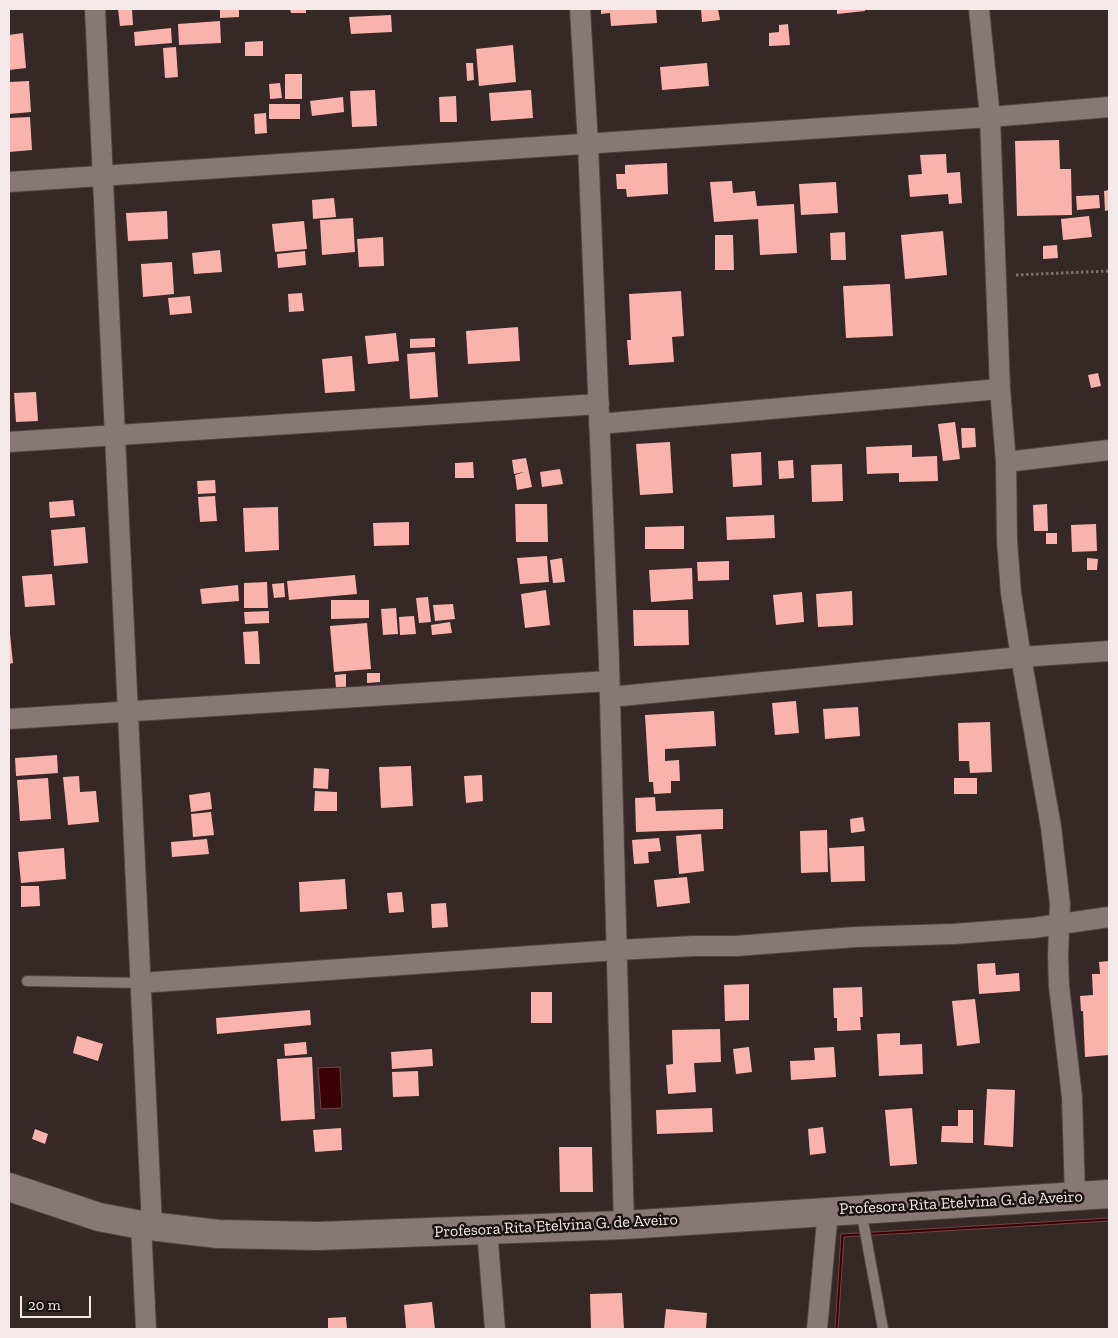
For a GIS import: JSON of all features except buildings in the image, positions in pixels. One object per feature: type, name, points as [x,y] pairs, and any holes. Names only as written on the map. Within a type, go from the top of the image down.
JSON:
[{"type":"street","points":[[95,9],[140,983],[147,1226],[146,1329]]},
{"type":"street","points":[[580,9],[588,144],[609,689],[624,1225]]},
{"type":"street","points":[[979,9],[990,117],[995,276],[1000,389],[1006,462],[1007,541],[1011,592],[1051,827],[1060,904],[1059,986],[1072,1097],[1075,1196]]},
{"type":"street","points":[[9,182],[990,117],[1109,107]]},
{"type":"street","points":[[599,424],[1000,389]]},
{"type":"street","points":[[9,442],[598,404]]},
{"type":"street","points":[[1006,462],[1109,450]]},
{"type":"street","points":[[9,719],[128,711],[609,689],[1109,651]]},
{"type":"street","points":[[140,983],[617,950],[736,946],[855,937],[953,934],[1033,928],[1109,917]]},
{"type":"street","name":"Profesora Rita Etelvina G. de Aveiro","points":[[9,1188],[99,1217],[147,1226],[218,1234],[318,1236],[624,1225],[1109,1194]]},
{"type":"street","points":[[817,1329],[828,1211]]},
{"type":"street","points":[[487,1230],[495,1329]]},
{"type":"lane","points":[[28,981],[140,983]]},
{"type":"lane","points":[[861,1209],[883,1329]]},
{"type":"path","points":[[995,276],[1109,272]]},
{"type":"shaded area","points":[[340,1067],[342,1108],[321,1109],[318,1068]]},
{"type":"shaded area","points":[[1109,1218],[1109,1221],[844,1237],[838,1329],[835,1329],[841,1234]]}]
